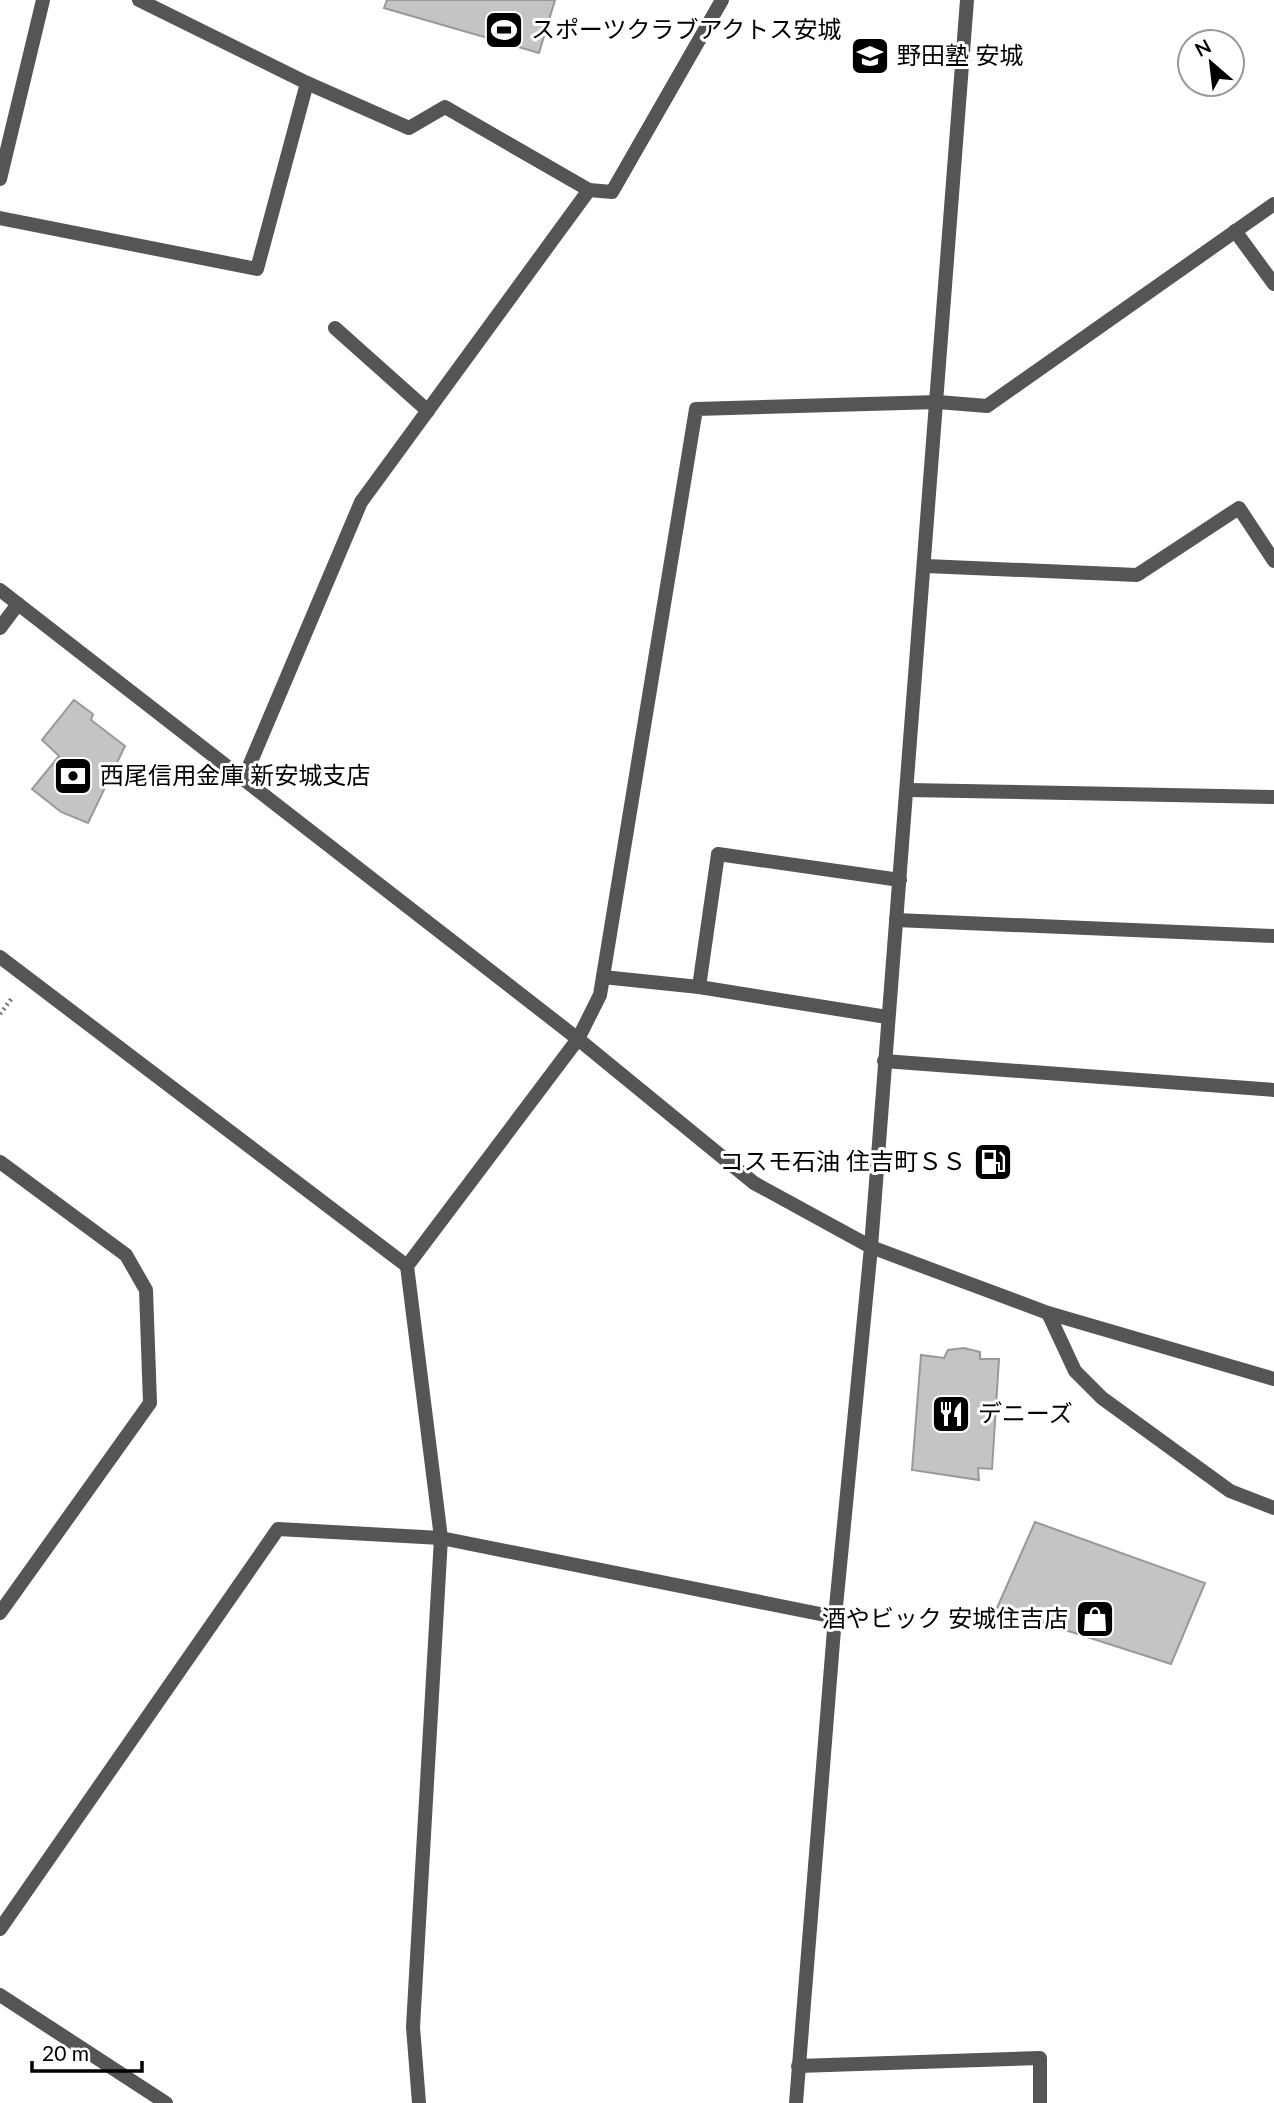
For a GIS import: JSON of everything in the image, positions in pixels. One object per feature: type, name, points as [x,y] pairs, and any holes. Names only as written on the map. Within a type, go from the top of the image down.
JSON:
[{"type":"street","points":[[0,179],[43,0]]},
{"type":"street","points":[[139,0],[307,83],[409,128],[445,107],[589,190],[612,192],[722,0]]},
{"type":"street","points":[[796,2103],[835,1618],[871,1247],[887,1017],[926,566],[967,0]]},
{"type":"street","points":[[0,218],[257,269],[307,83]]},
{"type":"street","points":[[244,778],[361,502],[589,190]]},
{"type":"street","points":[[419,2103],[412,2027],[441,1538],[407,1266],[578,1039],[600,995],[696,409],[938,402],[987,406],[1274,204]]},
{"type":"street","points":[[1236,231],[1274,284]]},
{"type":"street","points":[[335,328],[428,411]]},
{"type":"street","points":[[926,566],[1137,576],[1239,508],[1274,561]]},
{"type":"street","points":[[0,590],[578,1039],[754,1183],[871,1247],[1048,1313],[1274,1379]]},
{"type":"street","points":[[0,628],[18,604]]},
{"type":"street","points":[[908,790],[1274,797]]},
{"type":"street","points":[[699,987],[718,854],[900,880]]},
{"type":"street","points":[[896,920],[1274,936]]},
{"type":"street","points":[[0,957],[407,1266]]},
{"type":"street","points":[[603,977],[699,987],[887,1017]]},
{"type":"street","points":[[884,1060],[1274,1090]]},
{"type":"street","points":[[0,1162],[126,1255],[146,1290],[150,1403],[0,1613]]},
{"type":"street","points":[[1048,1313],[1075,1371],[1102,1398],[1230,1491],[1274,1508]]},
{"type":"street","points":[[0,1929],[278,1529],[441,1538],[835,1618]]},
{"type":"street","points":[[0,1996],[166,2103]]},
{"type":"street","points":[[798,2066],[1040,2058],[1040,2103]]},
{"type":"building","name":"スポーツクラブアクトス安城","points":[[387,0],[555,0],[539,53],[384,8]]},
{"type":"building","points":[[74,700],[93,714],[91,720],[125,746],[88,823],[61,812],[32,789],[59,756],[42,740]]},
{"type":"building","points":[[964,1348],[980,1352],[980,1359],[999,1359],[992,1469],[978,1468],[979,1480],[912,1470],[921,1355],[944,1358],[948,1350]]},
{"type":"building","points":[[1035,1522],[1205,1583],[1171,1664],[997,1608]]},
{"type":"place","name":"スポーツクラブアクトス安城","points":[[504,30]]},
{"type":"place","name":"野田塾 安城","points":[[870,56]]},
{"type":"place","name":"西尾信用金庫 新安城支店","points":[[73,776]]},
{"type":"place","name":"コスモ石油 住吉町ＳＳ","points":[[993,1162]]},
{"type":"place","name":"デニーズ","points":[[951,1414]]},
{"type":"place","name":"酒やビック 安城住吉店","points":[[1095,1619]]}]
